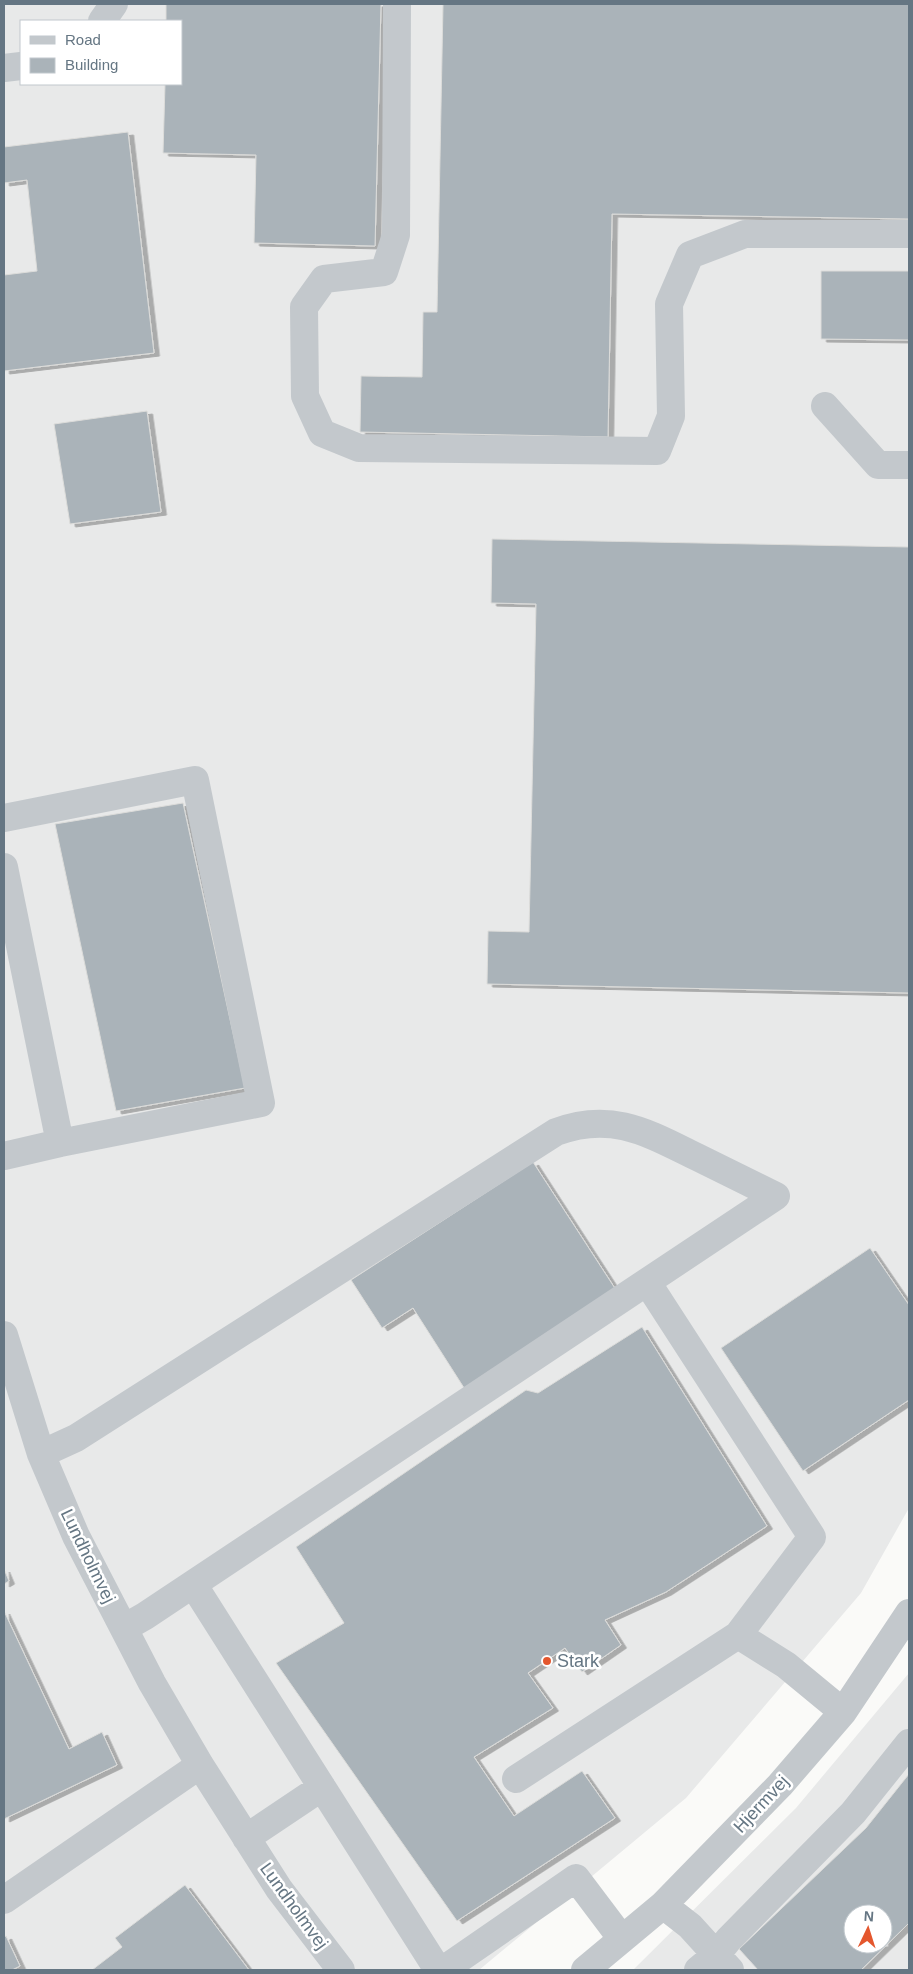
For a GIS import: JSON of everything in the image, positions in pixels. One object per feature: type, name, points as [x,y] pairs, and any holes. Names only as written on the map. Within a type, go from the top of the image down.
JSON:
[{"type":"street","points":[[103,20],[114,4]]},
{"type":"street","points":[[397,4],[396,235],[384,272],[324,278],[304,307],[305,396],[322,433],[359,448],[658,451],[672,416],[668,304],[690,255],[745,234],[909,234]]},
{"type":"street","points":[[4,68],[20,66]]},
{"type":"street","points":[[825,406],[878,465],[909,466]]},
{"type":"street","points":[[4,818],[195,780],[260,1103],[4,1156]]},
{"type":"street","points":[[4,867],[60,1143]]},
{"type":"street","points":[[41,1454],[76,1438],[556,1132],[576,1125],[594,1123],[615,1124],[649,1133],[776,1196],[124,1628]]},
{"type":"street","points":[[516,1779],[738,1634],[812,1537],[647,1282]]},
{"type":"street","name":"Lundholmvej","points":[[4,1335],[41,1454],[76,1536],[152,1683],[246,1838],[279,1888],[341,1970]]},
{"type":"street","points":[[193,1584],[438,1970]]},
{"type":"street","name":"Hjermvej","points":[[585,1970],[663,1905],[780,1785],[843,1712],[909,1613]]},
{"type":"street","points":[[738,1634],[786,1665],[843,1712]]},
{"type":"street","points":[[663,1905],[690,1926],[715,1965],[736,1932],[853,1813],[909,1743]]},
{"type":"street","points":[[4,1900],[200,1765]]},
{"type":"street","points":[[246,1838],[322,1787]]},
{"type":"street","points":[[444,1970],[576,1878],[622,1939]]},
{"type":"shaded area","points":[[4,4],[909,4],[909,1508],[861,1593],[686,1798],[479,1970],[4,1970]]},
{"type":"shaded area","points":[[909,1673],[909,1970],[633,1970],[796,1808]]},
{"type":"building","points":[[166,4],[381,4],[375,246],[254,243],[256,155],[163,153],[165,85],[182,85],[182,20],[166,20]]},
{"type":"building","points":[[443,4],[909,4],[909,219],[612,214],[608,437],[360,432],[361,376],[422,377],[423,312],[437,312]]},
{"type":"building","points":[[128,132],[154,353],[4,371],[4,275],[37,271],[27,180],[4,183],[4,147]]},
{"type":"building","points":[[821,271],[909,271],[909,340],[821,339]]},
{"type":"building","points":[[147,411],[161,512],[70,524],[54,424]]},
{"type":"building","points":[[492,539],[909,547],[909,993],[487,984],[488,931],[529,932],[536,604],[491,603]]},
{"type":"building","points":[[183,803],[245,1088],[116,1111],[55,824]]},
{"type":"building","points":[[533,1162],[618,1293],[466,1391],[413,1308],[382,1328],[351,1280]]},
{"type":"building","points":[[870,1248],[909,1305],[909,1400],[803,1471],[721,1348]]},
{"type":"building","points":[[642,1327],[767,1526],[666,1592],[605,1620],[621,1645],[582,1672],[565,1648],[528,1673],[553,1708],[474,1757],[514,1816],[582,1771],[615,1818],[457,1921],[276,1663],[344,1623],[296,1547],[526,1390],[538,1393]]},
{"type":"building","points":[[4,1569],[9,1581],[4,1584]]},
{"type":"building","points":[[4,1611],[69,1749],[102,1732],[117,1765],[4,1819]]},
{"type":"building","points":[[909,1774],[909,1923],[893,1939],[893,1904],[843,1904],[843,1954],[877,1954],[861,1970],[758,1970],[739,1949],[866,1828]]},
{"type":"building","points":[[185,1885],[249,1970],[92,1970],[122,1947],[115,1938]]},
{"type":"building","points":[[6,1936],[20,1966],[12,1970],[4,1970],[4,1937]]},
{"type":"place","name":"Stark","points":[[547,1661]]}]
